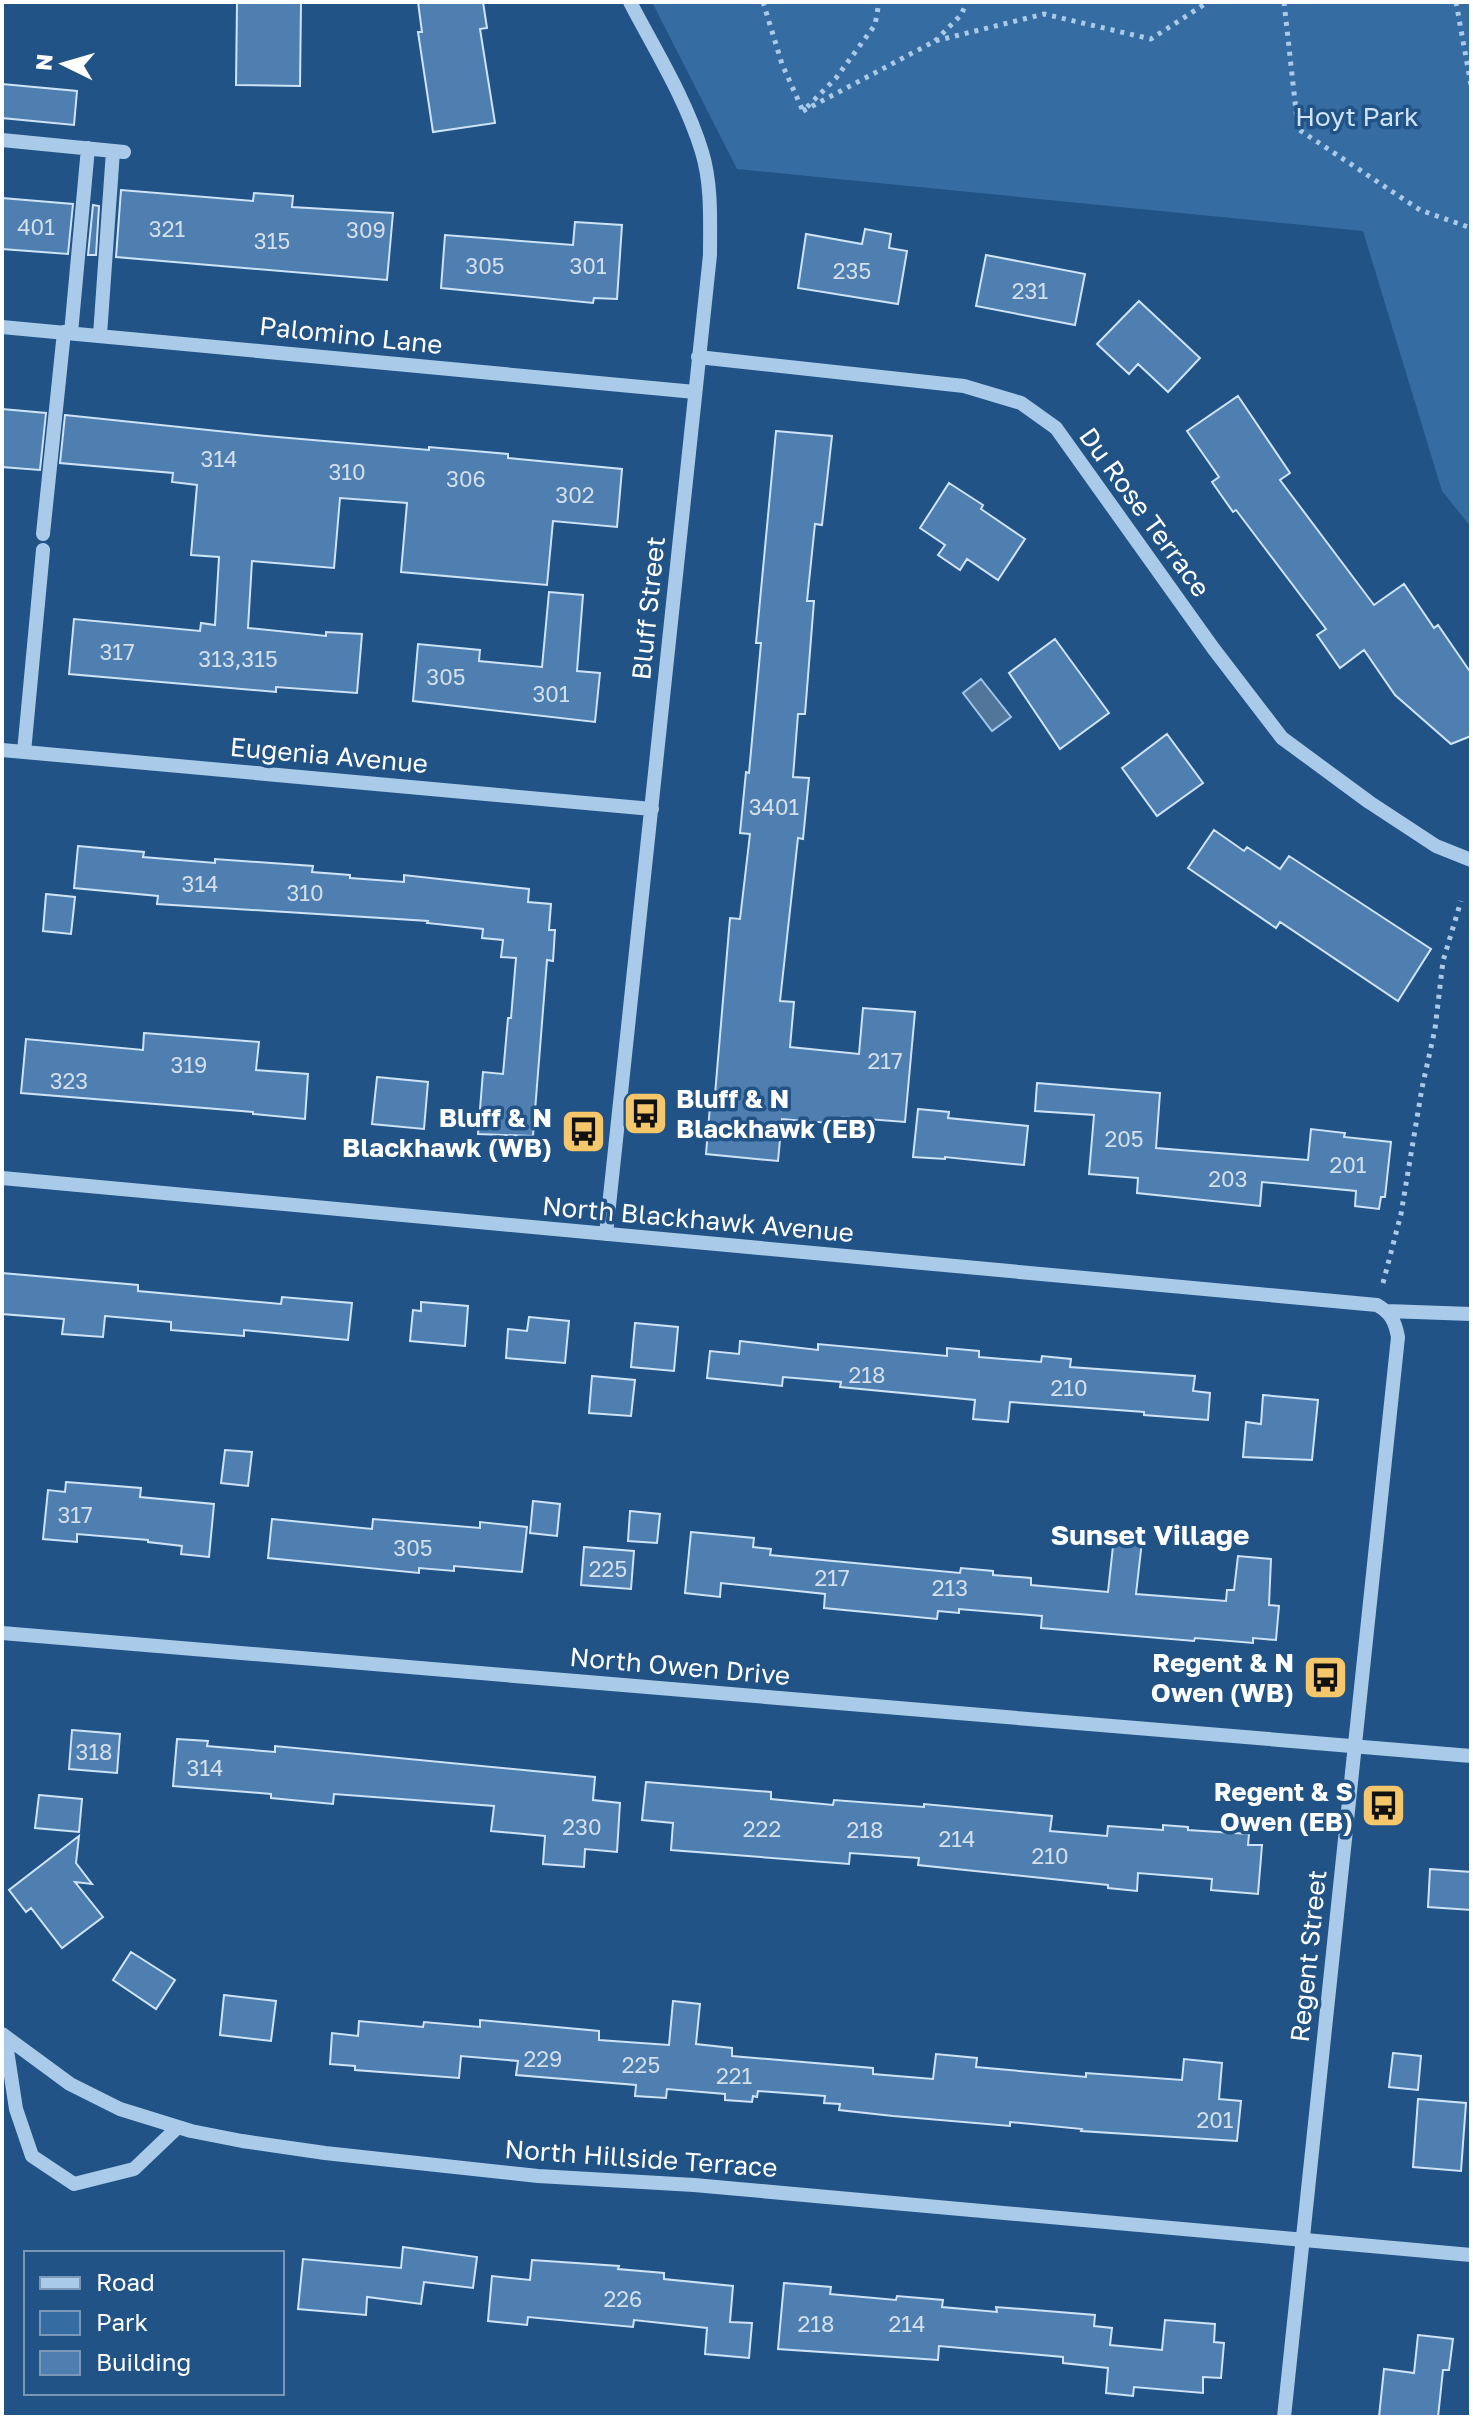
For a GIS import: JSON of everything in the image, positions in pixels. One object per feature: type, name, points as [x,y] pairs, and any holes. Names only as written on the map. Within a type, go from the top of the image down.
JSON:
[{"type":"street","name":"Bluff Street","points":[[606,1234],[710,255],[710,199],[702,153],[683,103],[630,2]]},
{"type":"street","points":[[2,140],[118,151],[100,335]]},
{"type":"street","points":[[43,534],[88,148]]},
{"type":"street","name":"Palomino Lane","points":[[2,327],[695,392]]},
{"type":"street","name":"Du Rose Terrace","points":[[698,357],[964,386],[1021,403],[1056,428],[1213,648],[1282,738],[1369,802],[1436,846],[1471,860]]},
{"type":"street","points":[[24,752],[43,550]]},
{"type":"street","name":"Eugenia Avenue","points":[[2,750],[652,809]]},
{"type":"street","name":"North Blackhawk Avenue","points":[[2,1178],[1471,1314]]},
{"type":"street","name":"Regent Street","points":[[1284,2417],[1398,1337],[1395,1321],[1382,1308]]},
{"type":"street","name":"North Owen Drive","points":[[2,1633],[1471,1756]]},
{"type":"street","points":[[4,2036],[16,2109],[32,2156],[74,2184],[134,2169],[178,2127]]},
{"type":"street","name":"North Hillside Terrace","points":[[4,2036],[70,2084],[120,2109],[178,2127],[242,2141],[538,2176],[694,2185],[1471,2255]]},
{"type":"path","points":[[763,2],[782,64],[803,111]]},
{"type":"path","points":[[803,111],[836,78],[875,25],[879,2]]},
{"type":"path","points":[[935,41],[961,15],[967,2]]},
{"type":"path","points":[[803,111],[935,41],[1044,14],[1151,39],[1208,2]]},
{"type":"path","points":[[1284,2],[1298,129],[1420,210],[1471,228]]},
{"type":"path","points":[[1456,2],[1471,85]]},
{"type":"path","points":[[1382,1308],[1435,1029],[1443,961],[1461,901]]},
{"type":"green space","name":"Hoyt Park","points":[[652,2],[1471,2],[1471,527],[1442,491],[1363,231],[737,169]]},
{"type":"shaded area","points":[[981,679],[1011,717],[992,731],[963,693]]},
{"type":"building","points":[[237,2],[301,2],[300,86],[236,85]]},
{"type":"building","points":[[418,2],[483,2],[487,28],[480,29],[495,123],[433,132],[418,32],[422,32]]},
{"type":"building","points":[[2,84],[77,91],[74,125],[2,118]]},
{"type":"building","points":[[121,190],[253,201],[254,193],[293,196],[292,207],[393,213],[387,280],[116,257]]},
{"type":"building","points":[[2,198],[73,204],[68,254],[2,249]]},
{"type":"building","points":[[93,205],[99,206],[96,255],[88,255]]},
{"type":"building","points":[[575,222],[622,225],[617,299],[594,298],[593,303],[441,288],[445,235],[573,245]]},
{"type":"building","points":[[865,229],[891,234],[889,248],[907,251],[898,304],[798,288],[806,234],[862,244]]},
{"type":"building","points":[[986,255],[1085,274],[1075,325],[976,306]]},
{"type":"building","points":[[1139,301],[1200,358],[1168,392],[1138,364],[1129,374],[1097,344]]},
{"type":"building","points":[[1238,396],[1290,473],[1280,480],[1374,605],[1404,584],[1434,628],[1438,625],[1471,673],[1471,736],[1451,744],[1395,695],[1364,650],[1340,668],[1317,635],[1326,629],[1212,482],[1219,477],[1187,431]]},
{"type":"building","points":[[2,409],[46,413],[40,470],[2,467]]},
{"type":"building","points":[[65,415],[266,436],[508,454],[508,458],[622,469],[617,527],[553,521],[547,585],[401,572],[407,503],[340,498],[334,568],[252,561],[248,628],[326,636],[326,632],[362,634],[357,693],[276,687],[276,692],[69,674],[74,619],[200,631],[201,623],[215,625],[219,557],[191,555],[197,485],[172,482],[173,473],[60,463]]},
{"type":"building","points":[[776,431],[832,436],[822,525],[815,524],[807,601],[814,601],[805,714],[798,714],[793,777],[809,778],[803,839],[798,838],[780,1001],[794,1002],[790,1047],[859,1054],[863,1008],[915,1012],[905,1122],[842,1117],[841,1124],[782,1119],[778,1161],[706,1154],[710,1106],[714,1106],[730,918],[740,919],[750,834],[740,833],[761,643],[756,643]]},
{"type":"building","points":[[949,483],[983,505],[981,509],[1025,539],[998,580],[967,559],[960,570],[938,555],[945,545],[920,528]]},
{"type":"building","points":[[549,592],[583,595],[577,671],[600,673],[595,722],[413,701],[418,644],[480,650],[479,661],[542,667]]},
{"type":"building","points":[[1055,639],[1109,713],[1060,749],[1009,673]]},
{"type":"building","points":[[1167,734],[1203,783],[1157,816],[1122,768]]},
{"type":"building","points":[[1214,830],[1244,851],[1247,847],[1280,869],[1289,856],[1431,949],[1398,1001],[1280,922],[1276,928],[1188,868]]},
{"type":"building","points":[[78,846],[144,852],[143,857],[313,866],[312,872],[350,875],[350,878],[404,882],[404,875],[529,889],[528,902],[551,904],[549,930],[555,930],[553,961],[547,960],[533,1136],[478,1134],[483,1072],[503,1074],[508,1018],[511,1018],[516,958],[501,957],[503,940],[482,938],[483,929],[428,921],[157,904],[158,896],[74,888]]},
{"type":"building","points":[[46,894],[75,897],[71,934],[43,931]]},
{"type":"building","points":[[144,1033],[259,1042],[256,1070],[308,1074],[305,1119],[21,1093],[26,1039],[143,1050]]},
{"type":"building","points":[[377,1077],[428,1082],[424,1129],[372,1124]]},
{"type":"building","points":[[1037,1083],[1160,1093],[1156,1148],[1308,1160],[1311,1129],[1345,1133],[1344,1137],[1391,1142],[1385,1197],[1381,1197],[1379,1209],[1355,1206],[1356,1191],[1262,1182],[1260,1206],[1137,1193],[1138,1178],[1089,1174],[1094,1115],[1035,1111]]},
{"type":"building","points":[[918,1109],[949,1112],[948,1118],[1028,1126],[1024,1165],[913,1157]]},
{"type":"building","points":[[2,1273],[138,1285],[138,1291],[281,1304],[282,1297],[352,1303],[348,1340],[244,1330],[244,1336],[171,1330],[171,1322],[105,1316],[103,1337],[62,1334],[64,1319],[2,1314]]},
{"type":"building","points":[[421,1302],[468,1306],[465,1346],[410,1341],[413,1310],[421,1311]]},
{"type":"building","points":[[529,1317],[569,1321],[565,1363],[506,1358],[508,1329],[527,1331]]},
{"type":"building","points":[[635,1323],[678,1327],[674,1371],[631,1367]]},
{"type":"building","points":[[740,1341],[818,1350],[818,1344],[947,1356],[947,1348],[979,1351],[979,1357],[1041,1362],[1042,1356],[1071,1359],[1070,1367],[1195,1376],[1193,1391],[1210,1393],[1208,1420],[1010,1402],[1008,1422],[973,1419],[975,1400],[840,1387],[841,1382],[783,1377],[782,1386],[707,1378],[710,1351],[739,1354]]},
{"type":"building","points":[[592,1376],[635,1380],[631,1416],[589,1413]]},
{"type":"building","points":[[1263,1395],[1318,1400],[1312,1460],[1243,1457],[1246,1422],[1261,1424]]},
{"type":"building","points":[[225,1450],[252,1452],[248,1486],[221,1483]]},
{"type":"building","points":[[66,1482],[141,1488],[140,1497],[214,1504],[209,1557],[181,1554],[182,1546],[148,1540],[77,1534],[77,1542],[43,1539],[48,1490],[65,1492]]},
{"type":"building","points":[[533,1501],[560,1504],[557,1536],[530,1533]]},
{"type":"building","points":[[630,1511],[660,1514],[657,1543],[628,1541]]},
{"type":"building","points":[[272,1519],[372,1529],[373,1519],[480,1528],[480,1522],[527,1527],[522,1572],[454,1566],[454,1571],[419,1568],[419,1573],[268,1558]]},
{"type":"building","points":[[691,1532],[754,1538],[753,1547],[771,1549],[770,1555],[960,1573],[961,1568],[993,1571],[993,1575],[1031,1578],[1031,1585],[1108,1592],[1114,1537],[1142,1541],[1136,1594],[1226,1601],[1227,1590],[1234,1590],[1238,1556],[1271,1559],[1269,1605],[1279,1606],[1276,1640],[1253,1638],[1253,1643],[1195,1638],[1194,1641],[1041,1628],[1042,1616],[959,1609],[959,1613],[938,1611],[937,1619],[824,1608],[825,1594],[721,1583],[720,1597],[685,1593]]},
{"type":"building","points":[[584,1547],[634,1551],[631,1589],[581,1585]]},
{"type":"building","points":[[72,1730],[120,1734],[117,1773],[69,1769]]},
{"type":"building","points":[[177,1739],[208,1741],[207,1746],[275,1752],[275,1746],[595,1777],[593,1800],[620,1803],[617,1852],[585,1849],[584,1867],[543,1864],[545,1836],[491,1831],[494,1806],[334,1794],[333,1804],[271,1798],[271,1794],[173,1786]]},
{"type":"building","points":[[646,1782],[771,1792],[771,1799],[833,1805],[834,1800],[924,1807],[924,1804],[1052,1816],[1050,1831],[1107,1836],[1108,1826],[1163,1830],[1163,1825],[1249,1834],[1248,1845],[1262,1845],[1258,1894],[1211,1890],[1212,1879],[1138,1873],[1137,1891],[1108,1888],[1108,1885],[918,1865],[919,1858],[850,1853],[849,1864],[671,1850],[673,1823],[642,1820]]},
{"type":"building","points":[[39,1795],[82,1799],[79,1832],[35,1828]]},
{"type":"building","points":[[79,1836],[76,1863],[92,1884],[75,1882],[103,1917],[62,1948],[31,1908],[26,1912],[9,1890]]},
{"type":"building","points":[[1430,1869],[1471,1872],[1471,1910],[1428,1907]]},
{"type":"building","points":[[131,1952],[175,1980],[156,2009],[113,1980]]},
{"type":"building","points":[[224,1995],[276,2001],[271,2041],[220,2035]]},
{"type":"building","points":[[673,2001],[700,2004],[696,2044],[732,2048],[732,2056],[873,2068],[873,2074],[933,2079],[936,2054],[977,2058],[976,2067],[1086,2077],[1086,2073],[1182,2080],[1184,2059],[1222,2063],[1219,2099],[1241,2101],[1237,2141],[1081,2131],[1010,2122],[1010,2126],[893,2116],[839,2110],[840,2104],[824,2103],[825,2096],[758,2091],[752,2102],[725,2100],[725,2094],[667,2089],[666,2098],[635,2096],[636,2085],[516,2075],[518,2061],[461,2056],[459,2078],[355,2070],[355,2066],[330,2064],[332,2033],[358,2036],[359,2021],[423,2027],[424,2022],[480,2027],[480,2020],[599,2031],[599,2040],[669,2045]]},
{"type":"building","points":[[1393,2053],[1421,2056],[1418,2090],[1389,2087]]},
{"type":"building","points":[[1418,2099],[1466,2103],[1461,2171],[1413,2167]]},
{"type":"building","points":[[403,2247],[477,2257],[473,2288],[424,2282],[421,2304],[367,2297],[366,2315],[298,2309],[303,2259],[401,2268]]},
{"type":"building","points":[[532,2260],[619,2266],[618,2269],[664,2273],[664,2279],[733,2286],[730,2322],[752,2323],[749,2358],[705,2354],[707,2328],[634,2320],[633,2327],[528,2317],[527,2325],[488,2321],[492,2276],[530,2280]]},
{"type":"building","points":[[784,2283],[831,2287],[830,2294],[896,2300],[897,2296],[943,2300],[942,2307],[997,2312],[996,2307],[1095,2315],[1094,2326],[1112,2328],[1110,2345],[1162,2350],[1165,2320],[1215,2324],[1214,2342],[1224,2343],[1221,2378],[1203,2377],[1203,2393],[1134,2387],[1133,2396],[1106,2393],[1108,2368],[1063,2363],[1063,2357],[939,2346],[938,2360],[778,2349]]},
{"type":"building","points":[[1418,2335],[1453,2339],[1449,2370],[1443,2370],[1438,2417],[1379,2417],[1384,2369],[1414,2373]]},
{"type":"place","name":"Bluff & N Blackhawk (EB)","points":[[645,1113]]},
{"type":"place","name":"Bluff & N Blackhawk (WB)","points":[[583,1132]]},
{"type":"place","name":"Regent & N Owen (WB)","points":[[1325,1677]]},
{"type":"place","name":"Regent & S Owen (EB)","points":[[1384,1806]]},
{"type":"district","name":"Sunset Village","points":[[1150,1534]]}]
